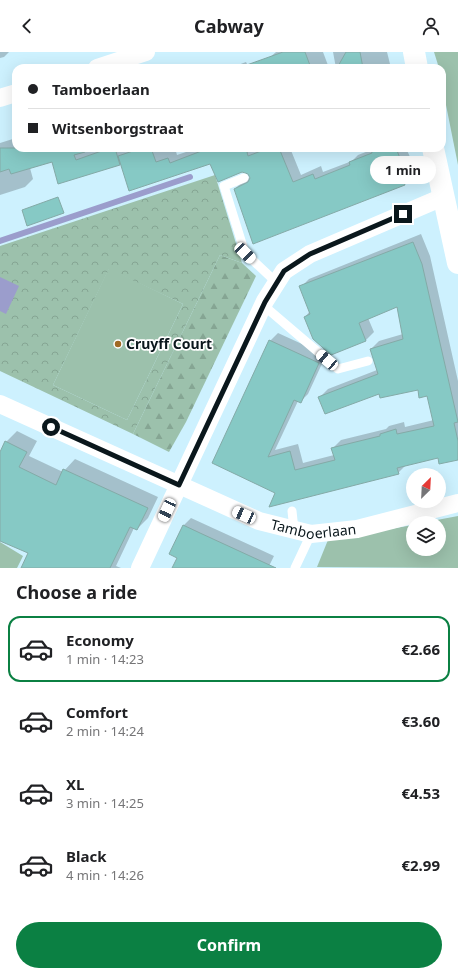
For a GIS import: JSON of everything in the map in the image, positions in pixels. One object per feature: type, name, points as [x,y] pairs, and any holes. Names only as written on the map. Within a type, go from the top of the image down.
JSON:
[{"type":"street","points":[[112,64],[146,52]]},
{"type":"street","points":[[414,52],[416,64]]},
{"type":"street","points":[[0,98],[12,94]]},
{"type":"street","points":[[434,152],[458,263]]},
{"type":"street","points":[[140,568],[263,305],[284,271],[310,254],[443,197]]},
{"type":"street","name":"Tamboerlaan","points":[[0,404],[259,521],[302,532],[357,529],[458,503]]},
{"type":"lane","points":[[244,178],[224,186],[245,253],[276,283]]},
{"type":"lane","points":[[263,305],[338,369],[368,361]]},
{"type":"lane","points":[[292,511],[302,532],[295,568]]},
{"type":"green space","points":[[434,52],[458,52],[458,165],[446,105],[446,64],[438,64]]},
{"type":"green space","points":[[215,175],[242,263],[220,255],[133,434],[0,371],[0,246]],"holes":[[[109,269],[183,304],[127,420],[53,385]]]},
{"type":"green space","points":[[220,255],[242,263],[256,276],[186,422],[169,452],[133,434]]},
{"type":"green space","name":"Cruyff Court","points":[[109,268],[183,304],[127,420],[53,385]]},
{"type":"green space","points":[[458,516],[458,568],[317,567],[330,535],[406,526],[406,556],[446,556],[446,518]]},
{"type":"green space","points":[[0,542],[23,556],[17,568],[0,568]]},
{"type":"water","points":[[0,277],[19,286],[6,314],[0,311]]},
{"type":"building","points":[[283,52],[305,52],[310,64],[250,64]]},
{"type":"building","points":[[346,52],[360,52],[362,64],[339,64]]},
{"type":"building","points":[[0,148],[12,148],[12,152],[85,152],[74,155],[76,160],[99,152],[116,152],[120,165],[58,184],[52,162],[11,174],[9,169],[0,172]]},
{"type":"building","points":[[130,152],[152,152],[156,162],[168,158],[170,163],[199,152],[247,152],[248,156],[258,152],[281,152],[293,182],[313,174],[315,179],[350,165],[349,162],[372,152],[398,152],[403,166],[399,168],[405,185],[253,244],[234,189],[248,182],[250,178],[248,174],[242,172],[218,182],[210,164],[129,191],[118,156]]},
{"type":"building","points":[[58,197],[64,213],[27,226],[22,210]]},
{"type":"building","points":[[413,242],[422,264],[458,422],[454,423],[458,441],[458,460],[439,464],[438,458],[397,468],[399,474],[269,507],[275,493],[212,463],[269,340],[319,363],[301,403],[294,400],[268,457],[290,451],[295,470],[335,460],[331,448],[380,436],[380,434],[396,429],[397,434],[434,426],[427,396],[419,398],[418,390],[380,398],[379,394],[325,414],[318,397],[378,374],[370,349],[403,339],[397,307],[359,323],[366,341],[331,355],[313,339],[304,317],[310,314],[299,286]]},
{"type":"building","points":[[5,441],[27,452],[19,467],[56,485],[63,469],[148,508],[137,530],[130,527],[110,568],[21,568],[28,553],[0,541],[0,452]]},
{"type":"building","points":[[183,525],[276,568],[172,568],[177,558],[169,554]]},
{"type":"waterway","points":[[0,241],[190,177]]},
{"type":"place","name":"Cruyff Court","points":[[118,344]]},
{"type":"route","points":[[51,427],[179,485],[265,302],[284,271],[310,254],[403,214]]}]
